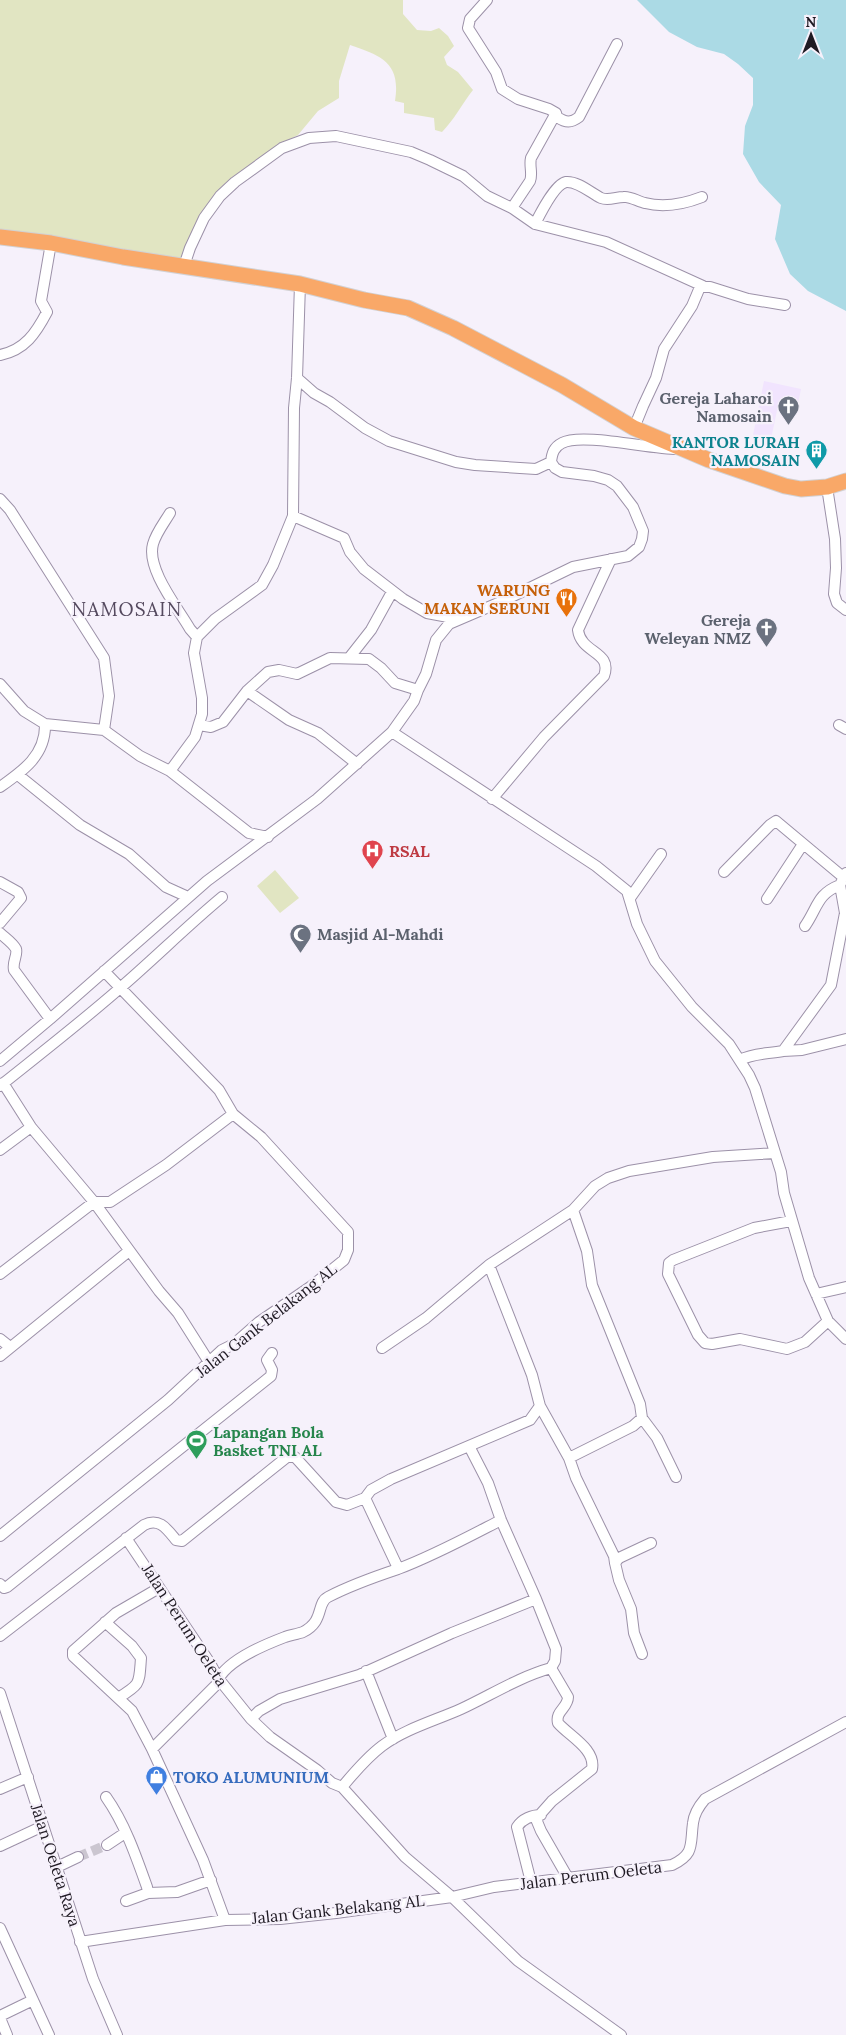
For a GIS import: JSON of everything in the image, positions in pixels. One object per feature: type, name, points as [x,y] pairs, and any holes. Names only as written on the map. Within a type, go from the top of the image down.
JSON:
[{"type":"highway","points":[[0,237],[51,243],[123,257],[300,284],[364,300],[408,308],[562,385],[634,428],[683,449],[785,486],[800,489],[827,487],[846,481]]},
{"type":"street","points":[[487,0],[470,19],[468,28],[496,72],[502,89],[518,99],[549,109],[556,113],[557,117],[567,122],[574,121],[579,117],[617,44]]},
{"type":"street","points":[[512,208],[532,177],[531,158],[556,113]]},
{"type":"street","points":[[184,266],[204,218],[220,196],[235,182],[272,154],[287,146],[309,138],[336,136],[411,152],[456,172],[487,196],[512,208],[535,224],[601,240],[703,286],[748,299],[785,305]]},
{"type":"street","points":[[535,224],[552,196],[560,185],[565,182],[578,185],[605,199],[614,200],[625,197],[648,204],[673,205],[702,198]]},
{"type":"street","points":[[0,355],[10,353],[26,344],[47,312],[41,301],[51,243]]},
{"type":"street","points":[[170,771],[195,737],[199,726],[202,698],[194,653],[197,637],[215,619],[262,585],[274,565],[293,516],[294,408],[298,378],[297,344],[300,284]]},
{"type":"street","points":[[634,428],[656,378],[664,348],[692,306],[700,287],[703,286]]},
{"type":"street","points":[[298,378],[314,393],[330,402],[365,428],[389,441],[456,462],[475,465],[536,469],[551,462]]},
{"type":"street","points":[[0,1061],[188,898],[254,845],[268,837],[357,764],[392,732],[414,700],[426,674],[436,640],[449,624],[506,600],[573,567],[628,556],[639,547],[642,531],[633,507],[624,492],[608,480],[562,472],[555,468],[551,462],[552,452],[556,447],[563,442],[576,440],[641,445],[661,450],[683,449]]},
{"type":"street","points":[[827,487],[835,539],[836,568],[834,594],[837,603],[846,610]]},
{"type":"street","points":[[0,499],[10,510],[104,658],[110,696],[104,730]]},
{"type":"street","points":[[170,513],[155,537],[151,554],[156,571],[190,629],[197,637]]},
{"type":"street","points":[[293,516],[344,538],[350,552],[364,569],[392,592],[427,613],[459,619]]},
{"type":"street","points":[[492,799],[544,737],[604,676],[606,664],[602,657],[581,641],[578,630],[611,559]]},
{"type":"street","points":[[349,658],[371,630],[392,592]]},
{"type":"street","points":[[199,726],[212,727],[223,722],[247,691],[268,672],[274,670],[294,675],[330,658],[370,659],[395,683],[418,690]]},
{"type":"street","points":[[0,684],[24,711],[48,727],[104,730],[140,756],[170,771],[249,833],[268,837]]},
{"type":"street","points":[[247,691],[289,720],[318,733],[357,764]]},
{"type":"street","points":[[0,787],[18,775],[32,762],[41,749],[48,727]]},
{"type":"street","points":[[392,732],[612,878],[627,891],[637,924],[655,961],[672,984],[729,1044],[755,1088],[776,1153],[791,1221],[816,1294],[828,1321],[846,1338]]},
{"type":"street","points":[[18,775],[80,825],[129,854],[166,887],[188,898]]},
{"type":"street","points":[[724,872],[773,822],[778,822],[843,878],[845,913],[831,985],[783,1051]]},
{"type":"street","points":[[767,898],[803,844]]},
{"type":"street","points":[[630,898],[661,854]]},
{"type":"street","points":[[805,926],[823,895],[843,878]]},
{"type":"street","points":[[0,882],[18,892],[21,898],[0,923]]},
{"type":"street","points":[[209,1362],[178,1313],[129,1252],[94,1202],[31,1127],[2,1085],[46,1052],[121,988],[181,931],[222,897]]},
{"type":"street","points":[[0,933],[15,947],[16,952],[12,964],[14,970],[50,1019]]},
{"type":"street","name":"Jalan Gank Belakang AL","points":[[0,1536],[168,1400],[209,1362],[344,1260],[348,1250],[350,1239],[348,1232],[261,1137],[232,1114],[219,1090],[104,971]]},
{"type":"street","points":[[740,1060],[751,1055],[802,1050],[846,1039]]},
{"type":"street","points":[[0,1274],[94,1202],[110,1202],[166,1164],[232,1114]]},
{"type":"street","points":[[0,1150],[31,1127]]},
{"type":"street","points":[[382,1348],[426,1318],[489,1265],[573,1210],[595,1186],[608,1178],[629,1171],[713,1157],[776,1153]]},
{"type":"street","points":[[573,1210],[587,1250],[592,1284],[640,1404],[642,1418],[657,1438],[676,1477]]},
{"type":"street","points":[[791,1221],[754,1228],[673,1260],[669,1263],[668,1274],[698,1335],[705,1343],[712,1344],[740,1339],[787,1349],[805,1342],[828,1321]]},
{"type":"street","points":[[0,1356],[129,1252]]},
{"type":"street","points":[[489,1265],[532,1375],[540,1406],[569,1458],[576,1478],[614,1556],[619,1580],[631,1609],[634,1633],[642,1654]]},
{"type":"street","points":[[816,1294],[846,1287]]},
{"type":"street","points":[[0,1339],[10,1347]]},
{"type":"street","points":[[0,1584],[2,1587],[7,1587],[271,1376],[272,1370],[267,1360],[272,1353]]},
{"type":"street","points":[[0,1636],[144,1525],[152,1522],[163,1525],[176,1540],[182,1542],[284,1458],[290,1456],[295,1458],[336,1502],[347,1506],[365,1498],[371,1490],[391,1479],[530,1420],[540,1406]]},
{"type":"street","points":[[569,1458],[626,1430],[640,1422],[642,1418]]},
{"type":"street","points":[[342,1787],[362,1764],[393,1739],[461,1709],[507,1685],[551,1668],[555,1660],[556,1649],[536,1599],[501,1520],[488,1483],[469,1446]]},
{"type":"street","points":[[365,1498],[398,1568]]},
{"type":"street","points":[[152,1749],[216,1685],[218,1678],[228,1666],[253,1651],[284,1637],[303,1632],[319,1618],[321,1603],[325,1598],[371,1577],[398,1568],[501,1520]]},
{"type":"street","name":"Jalan Perum Oeleta","points":[[126,1538],[145,1563],[159,1588],[210,1663],[218,1678],[251,1719],[283,1748],[317,1770],[332,1783],[342,1787],[405,1857],[452,1897],[518,1961],[621,2035]]},
{"type":"street","points":[[615,1563],[619,1558],[651,1544]]},
{"type":"street","points":[[159,1588],[105,1622],[72,1654],[74,1659],[132,1711],[152,1749],[211,1880],[225,1920]]},
{"type":"street","points":[[251,1719],[269,1704],[280,1699],[358,1675],[452,1632],[536,1599]]},
{"type":"street","points":[[105,1622],[132,1646],[141,1658],[138,1682],[133,1689],[118,1698]]},
{"type":"street","points":[[551,1668],[568,1697],[568,1701],[558,1714],[558,1723],[590,1754],[593,1764],[592,1769],[552,1801],[536,1819],[537,1824],[568,1878]]},
{"type":"street","points":[[366,1671],[393,1739]]},
{"type":"street","name":"Jalan Oeleta Raya","points":[[0,1693],[80,1942],[93,1979],[117,2035]]},
{"type":"street","name":"Jalan Perum Oeleta","points":[[452,1897],[494,1887],[672,1865],[679,1862],[685,1858],[691,1849],[692,1823],[697,1809],[705,1799],[846,1722]]},
{"type":"street","points":[[0,1789],[28,1777]]},
{"type":"street","points":[[106,1797],[117,1812],[134,1850],[148,1892]]},
{"type":"street","points":[[531,1882],[516,1827],[522,1821],[536,1815],[541,1815]]},
{"type":"street","points":[[0,1846],[43,1826]]},
{"type":"street","points":[[107,1845],[125,1833]]},
{"type":"street","points":[[57,1867],[78,1857]]},
{"type":"street","points":[[126,1901],[148,1892],[177,1892],[211,1880]]},
{"type":"street","name":"Jalan Gank Belakang AL","points":[[80,1942],[225,1920],[280,1919],[452,1897]]},
{"type":"street","points":[[0,1928],[49,2035]]},
{"type":"street","points":[[7,2035],[0,2017],[33,2000]]},
{"type":"shaded area","points":[[764,381],[801,389],[798,404],[779,401],[770,444],[752,440]]},
{"type":"green space","points":[[0,0],[403,0],[403,14],[417,30],[431,31],[439,28],[448,36],[454,46],[444,57],[447,65],[458,72],[473,90],[442,132],[435,130],[434,118],[404,113],[404,103],[395,101],[395,78],[392,69],[387,63],[371,53],[350,45],[339,81],[339,98],[318,111],[298,135],[273,148],[220,199],[184,259],[0,231]]},
{"type":"green space","points":[[275,870],[299,898],[280,913],[257,886]]},
{"type":"water","points":[[637,0],[846,0],[846,311],[808,291],[790,274],[775,239],[781,205],[759,182],[743,154],[745,126],[753,105],[753,78],[724,54],[697,47],[669,32]]},
{"type":"tunnel","points":[[78,1857],[107,1845]]},
{"type":"place","name":"Gereja Laharoi Namosain","points":[[788,426]]},
{"type":"place","name":"KANTOR LURAH NAMOSAIN","points":[[816,470]]},
{"type":"place","name":"WARUNG MAKAN SERUNI","points":[[566,618]]},
{"type":"place","name":"Gereja Weleyan NMZ","points":[[767,648]]},
{"type":"place","name":"RSAL","points":[[373,870]]},
{"type":"place","name":"Masjid Al-Mahdi","points":[[301,953]]},
{"type":"place","name":"Lapangan Bola Basket TNI AL","points":[[197,1460]]},
{"type":"place","name":"TOKO ALUMUNIUM","points":[[157,1796]]},
{"type":"district","name":"NAMOSAIN","points":[[127,609]]}]
